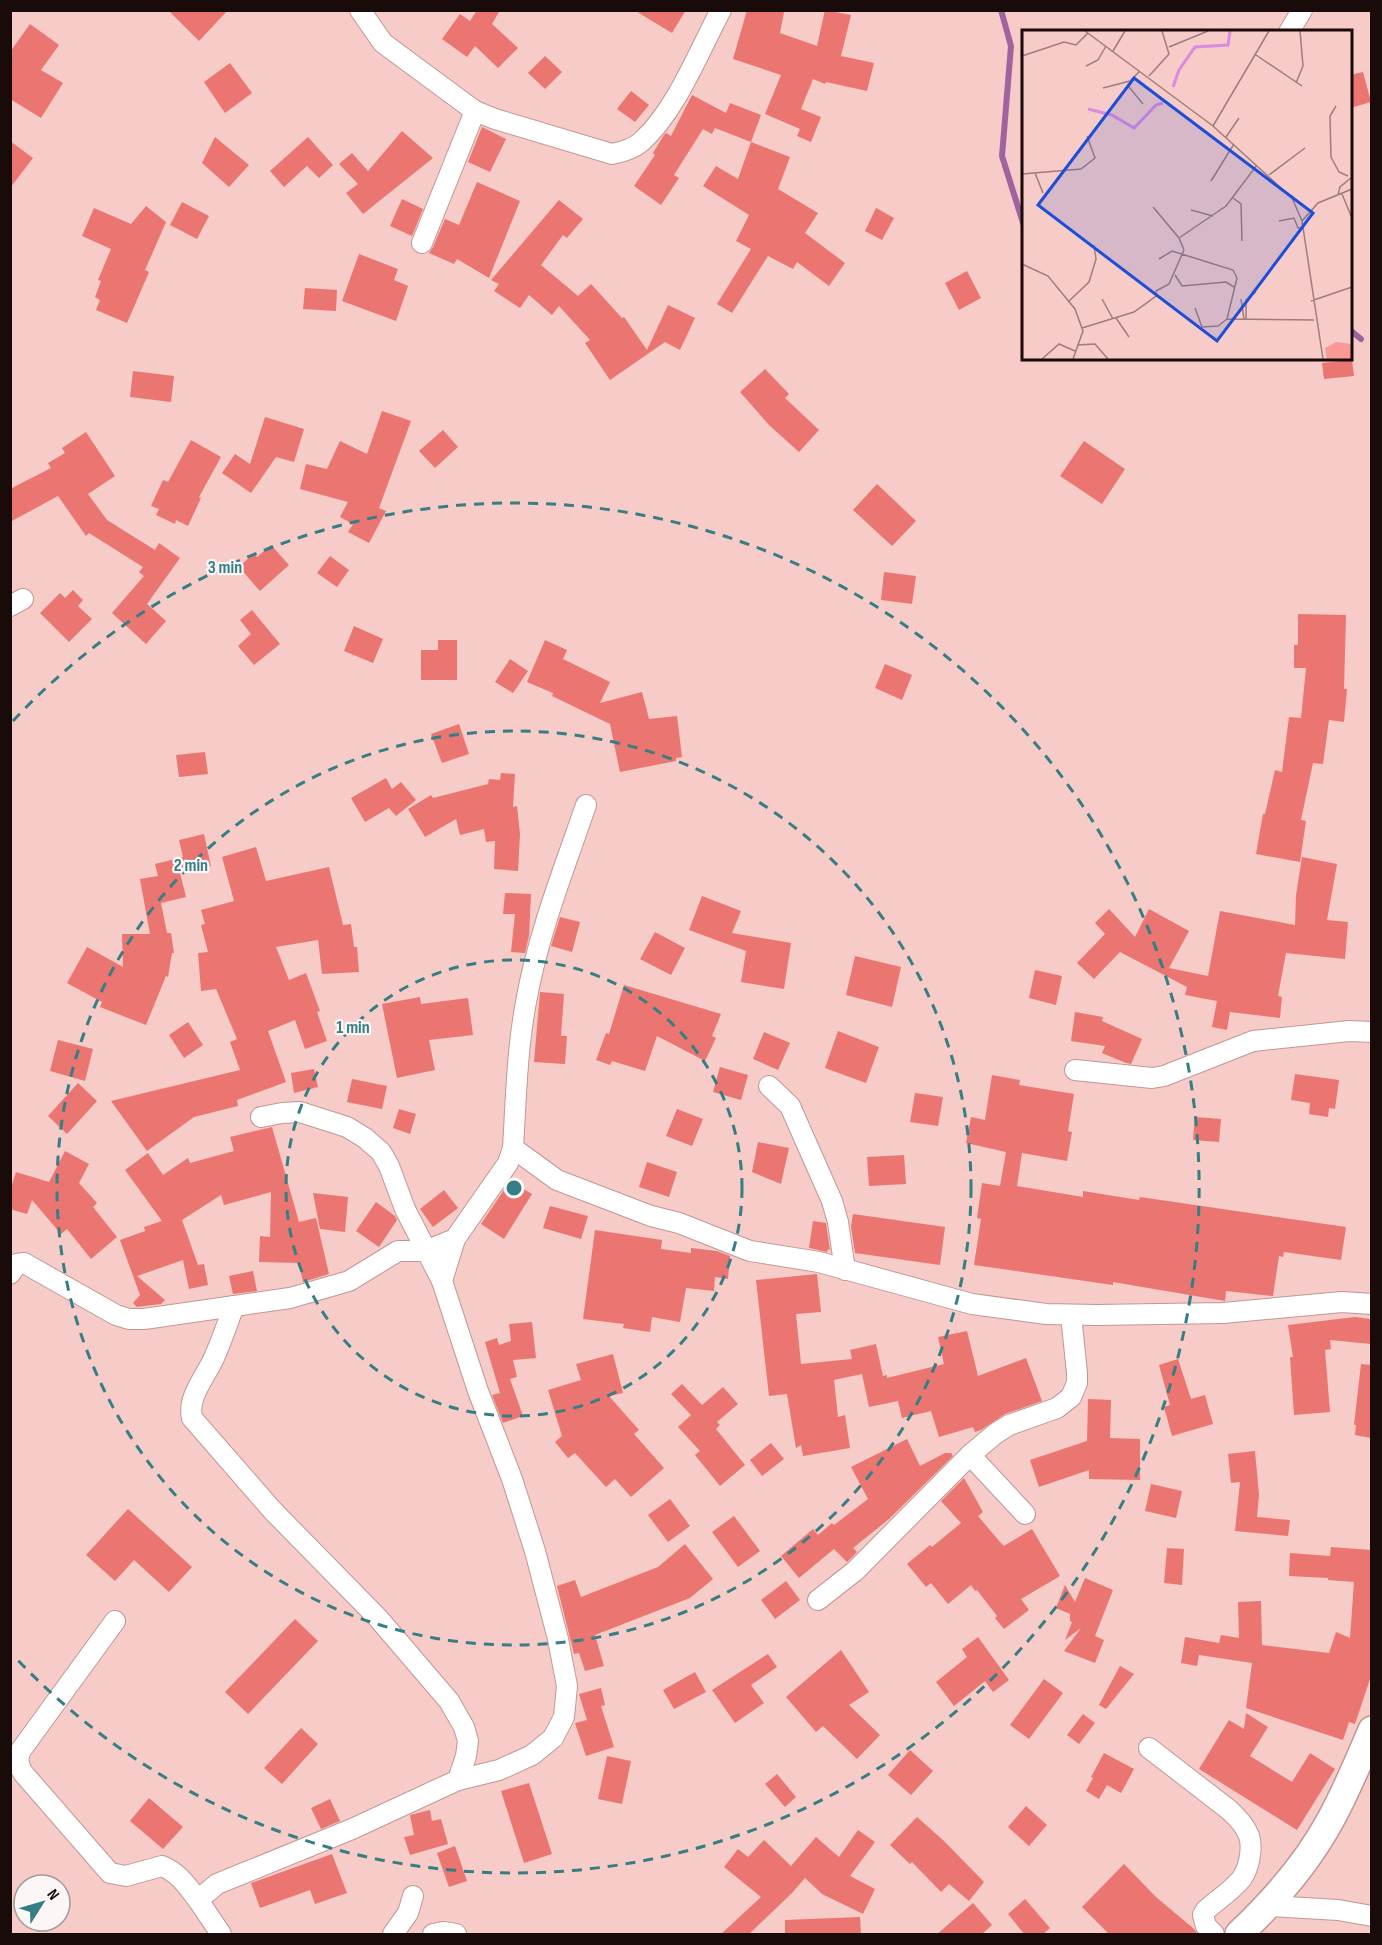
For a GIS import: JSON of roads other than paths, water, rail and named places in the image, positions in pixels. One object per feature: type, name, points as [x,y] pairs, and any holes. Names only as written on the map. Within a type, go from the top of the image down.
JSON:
[{"type":"main road","points":[[1239,1935],[1269,1906],[1301,1865],[1331,1820],[1371,1730]]},
{"type":"street","points":[[360,10],[383,43],[475,111],[612,154],[624,152],[641,143],[672,104],[721,10]]},
{"type":"street","points":[[1289,30],[1302,10]]},
{"type":"street","points":[[422,243],[475,111]]},
{"type":"street","points":[[442,1281],[455,1239],[507,1163],[513,1148],[520,1041],[526,1002],[539,943],[586,805]]},
{"type":"street","points":[[1075,1070],[1152,1078],[1164,1076],[1253,1041],[1349,1031],[1371,1032]]},
{"type":"street","points":[[769,1086],[790,1106],[832,1201],[838,1222],[844,1270]]},
{"type":"street","points":[[198,1900],[217,1884],[341,1834],[458,1780],[499,1770],[532,1755],[553,1737],[564,1717],[567,1686],[558,1638],[525,1516],[478,1391],[442,1281],[405,1209],[390,1166],[381,1152],[365,1138],[347,1127],[300,1112],[261,1117]]},
{"type":"street","points":[[513,1148],[557,1180],[750,1251],[819,1262],[972,1304],[1071,1315],[1181,1315],[1342,1302],[1371,1304]]},
{"type":"street","points":[[10,1274],[17,1264],[24,1263],[117,1315],[129,1319],[144,1319],[290,1298],[349,1281],[398,1251],[425,1251],[455,1239]]},
{"type":"street","points":[[234,1306],[213,1360],[197,1390],[192,1405],[192,1418],[273,1511],[378,1618],[449,1701],[464,1726],[468,1740],[466,1756],[458,1780]]},
{"type":"street","points":[[818,1600],[855,1571],[970,1455],[995,1434],[1009,1425],[1057,1408],[1071,1397],[1077,1383],[1077,1373],[1071,1315]]},
{"type":"street","points":[[970,1455],[1025,1514]]},
{"type":"street","points":[[115,1622],[21,1750],[18,1765],[110,1873],[126,1876],[162,1866],[172,1870],[198,1900],[221,1935]]},
{"type":"street","points":[[1149,1748],[1228,1809],[1240,1821],[1249,1836],[1250,1851],[1242,1878],[1203,1915],[1206,1926],[1214,1935]]},
{"type":"street","points":[[393,1935],[408,1914],[413,1896]]},
{"type":"street","points":[[1269,1906],[1338,1910],[1371,1916]]},
{"type":"street","points":[[433,1935],[443,1932],[456,1935]]},
{"type":"waterway","points":[[1001,10],[1011,46],[1002,156],[1022,220]]},
{"type":"waterway","points":[[1352,332],[1361,339]]}]
